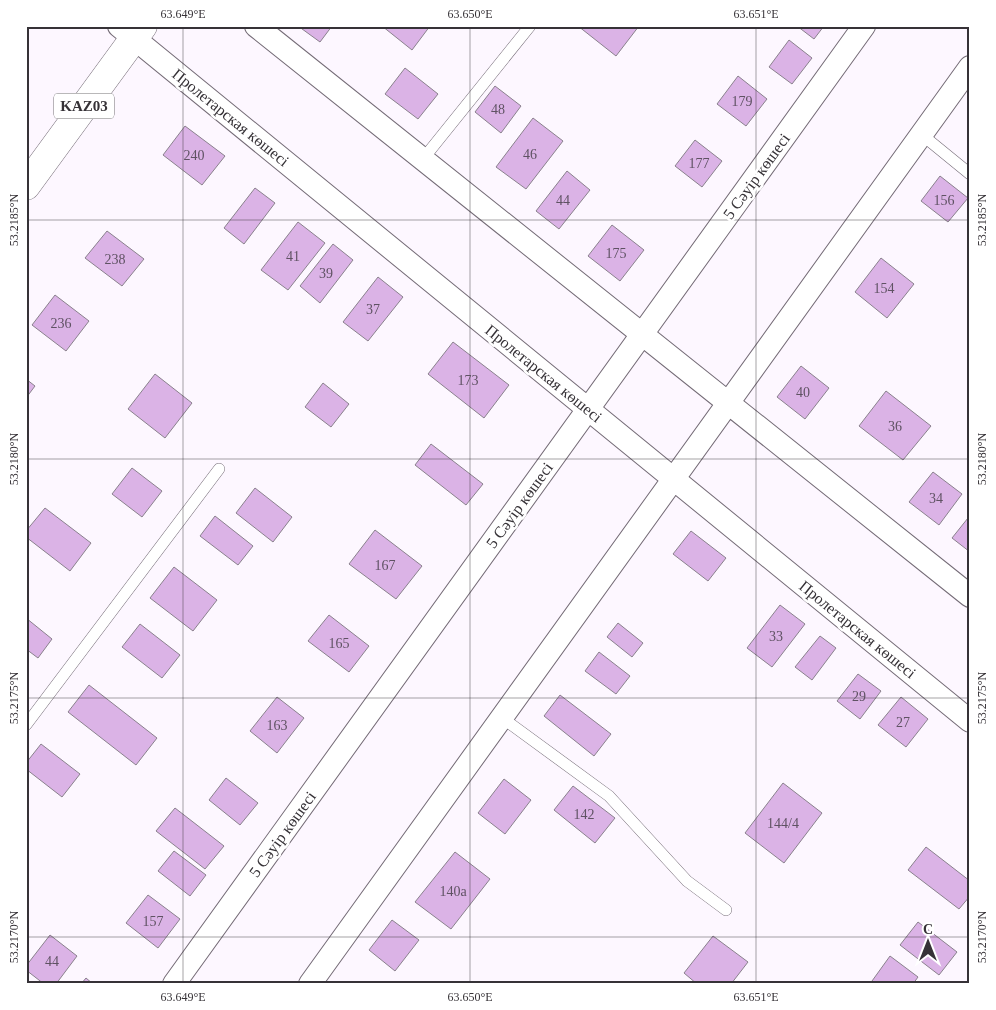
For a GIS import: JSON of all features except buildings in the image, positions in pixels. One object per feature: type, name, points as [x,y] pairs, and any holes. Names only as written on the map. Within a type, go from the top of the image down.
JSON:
[{"type":"main road","name":"KАZ03","points":[[26,186],[132,30]]},
{"type":"street","points":[[256,26],[970,596]]},
{"type":"street","name":"5 Сәуір көшесі","points":[[174,984],[864,26]]},
{"type":"street","name":"Пролетарская көшесі","points":[[132,30],[588,409],[970,721]]},
{"type":"street","points":[[310,984],[970,67]]},
{"type":"lane","points":[[423,159],[530,26]]},
{"type":"lane","points":[[921,134],[970,174]]},
{"type":"lane","points":[[26,725],[219,470]]},
{"type":"lane","points":[[501,717],[610,796],[687,881],[726,910]]}]
